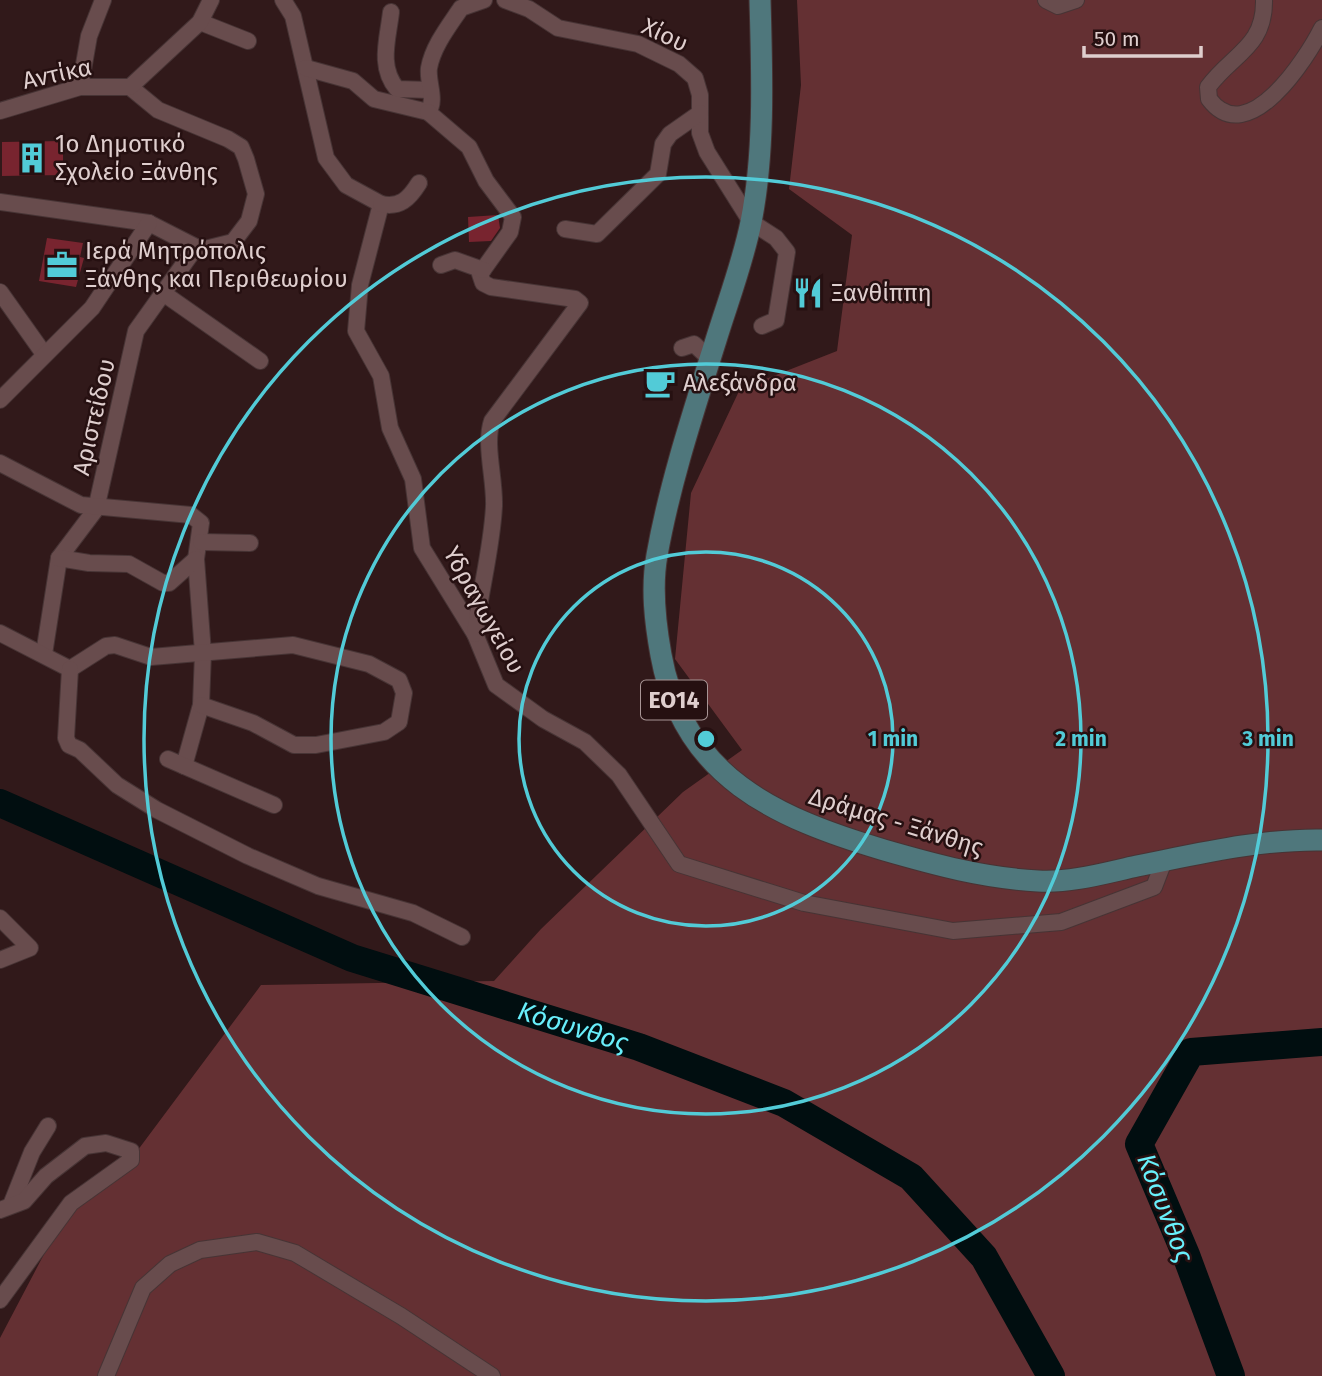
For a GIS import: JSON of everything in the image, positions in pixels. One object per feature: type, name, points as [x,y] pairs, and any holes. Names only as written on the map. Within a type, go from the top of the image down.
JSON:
[{"type":"main road","name":"Δράμας - Ξάνθης","points":[[760,0],[759,152],[751,222],[710,359],[657,556],[655,620],[666,679],[681,717],[704,754],[741,789],[784,815],[842,837],[949,870],[1044,882],[1087,877],[1284,839],[1322,840]]},
{"type":"street","points":[[80,87],[89,36],[103,0]]},
{"type":"street","name":"Αντίκα","points":[[0,111],[80,87],[130,87],[200,22],[211,0]]},
{"type":"street","points":[[283,0],[293,16],[326,158],[346,185],[381,204],[400,204],[411,196],[419,183]]},
{"type":"street","points":[[428,111],[432,104],[429,70],[443,35],[460,8],[484,0]]},
{"type":"street","name":"Χίου","points":[[505,0],[528,9],[558,29],[638,44],[679,64],[695,78],[700,95],[701,133],[707,152],[751,222]]},
{"type":"street","points":[[1046,0],[1058,6],[1076,0]]},
{"type":"street","points":[[1264,0],[1258,37],[1218,74],[1208,87],[1207,96],[1212,104],[1230,113],[1253,110],[1274,98],[1322,28]]},
{"type":"street","points":[[391,12],[385,67],[389,79],[397,89],[430,90]]},
{"type":"street","points":[[200,22],[248,41]]},
{"type":"street","points":[[306,68],[353,81],[374,99],[428,111],[468,147],[486,181],[513,217],[510,232],[480,274],[483,282],[491,287],[575,299],[580,306],[492,421],[488,433],[494,466],[494,506],[475,634]]},
{"type":"street","points":[[0,202],[149,223],[205,249],[233,242],[249,221],[256,194],[241,147],[229,139],[158,110],[130,87]]},
{"type":"street","points":[[565,229],[597,234],[658,174],[663,144],[670,134],[700,113]]},
{"type":"street","name":"Υδραγωγείου","points":[[381,204],[360,285],[356,331],[382,376],[390,428],[413,479],[422,548],[475,634],[496,685],[543,719],[585,742],[619,775],[679,864],[804,903],[953,931],[1061,922],[1154,887],[1164,861]]},
{"type":"street","points":[[751,222],[776,238],[787,252],[776,320],[762,326]]},
{"type":"street","points":[[0,400],[92,308],[149,223]]},
{"type":"street","name":"Αριστείδου","points":[[44,654],[59,558],[96,509],[136,331],[196,247]]},
{"type":"street","points":[[441,265],[455,260],[483,270]]},
{"type":"street","points":[[0,292],[44,354]]},
{"type":"street","points":[[163,293],[260,361]]},
{"type":"street","points":[[682,348],[694,344],[710,359]]},
{"type":"street","points":[[0,463],[81,505],[96,509],[191,515],[201,523],[201,542],[196,559],[203,653],[201,705],[176,762],[274,805]]},
{"type":"street","points":[[201,542],[250,543]]},
{"type":"street","points":[[59,558],[89,563],[129,564],[163,583],[169,583],[196,559]]},
{"type":"street","points":[[0,633],[70,669]]},
{"type":"street","points":[[70,669],[106,646],[115,645],[151,657],[293,645],[369,664],[399,680],[404,693],[399,722],[384,732],[316,745],[294,745],[253,723],[201,705]]},
{"type":"street","points":[[70,669],[66,738],[69,745],[80,750],[117,785],[157,810],[271,866],[318,886],[413,913],[462,937]]},
{"type":"street","points":[[0,918],[30,948],[0,960]]},
{"type":"street","points":[[6,1207],[32,1152],[48,1126]]},
{"type":"street","points":[[0,1300],[71,1203],[128,1162],[132,1156],[131,1151],[106,1143],[85,1146],[46,1176],[24,1201],[6,1207]]},
{"type":"street","points":[[106,1376],[143,1288],[170,1264],[200,1250],[257,1242],[295,1253],[401,1316],[492,1376]]},
{"type":"shaded area","points":[[797,0],[1322,0],[1322,1376],[0,1376],[0,1338],[63,1218],[117,1178],[261,985],[494,981],[541,929],[683,792],[742,750],[675,659],[691,493],[740,389],[837,351],[852,235],[789,189],[801,85]]},
{"type":"building","name":"1ο Δημοτικό Σχολείο Ξάνθης","points":[[63,141],[63,175],[2,176],[2,142]]},
{"type":"building","points":[[498,215],[500,228],[491,241],[469,242],[468,217]]},
{"type":"building","name":"Ιερά Μητρόπολις Ξάνθης και Περιθεωρίου","points":[[47,238],[83,243],[80,257],[84,258],[76,287],[39,281]]},
{"type":"waterway","name":"Κόσυνθος","points":[[0,803],[352,958],[639,1047],[784,1103],[911,1177],[984,1257],[1051,1376]]},
{"type":"waterway","name":"Κόσυνθος","points":[[1231,1376],[1186,1255],[1139,1144],[1191,1052],[1322,1042]]},
{"type":"place","name":"1ο Δημοτικό Σχολείο Ξάνθης","points":[[32,158]]},
{"type":"place","name":"Ιερά Μητρόπολις Ξάνθης και Περιθεωρίου","points":[[62,265]]},
{"type":"place","name":"Ξανθίππη","points":[[808,293]]},
{"type":"place","name":"Αλεξάνδρα","points":[[660,383]]}]
